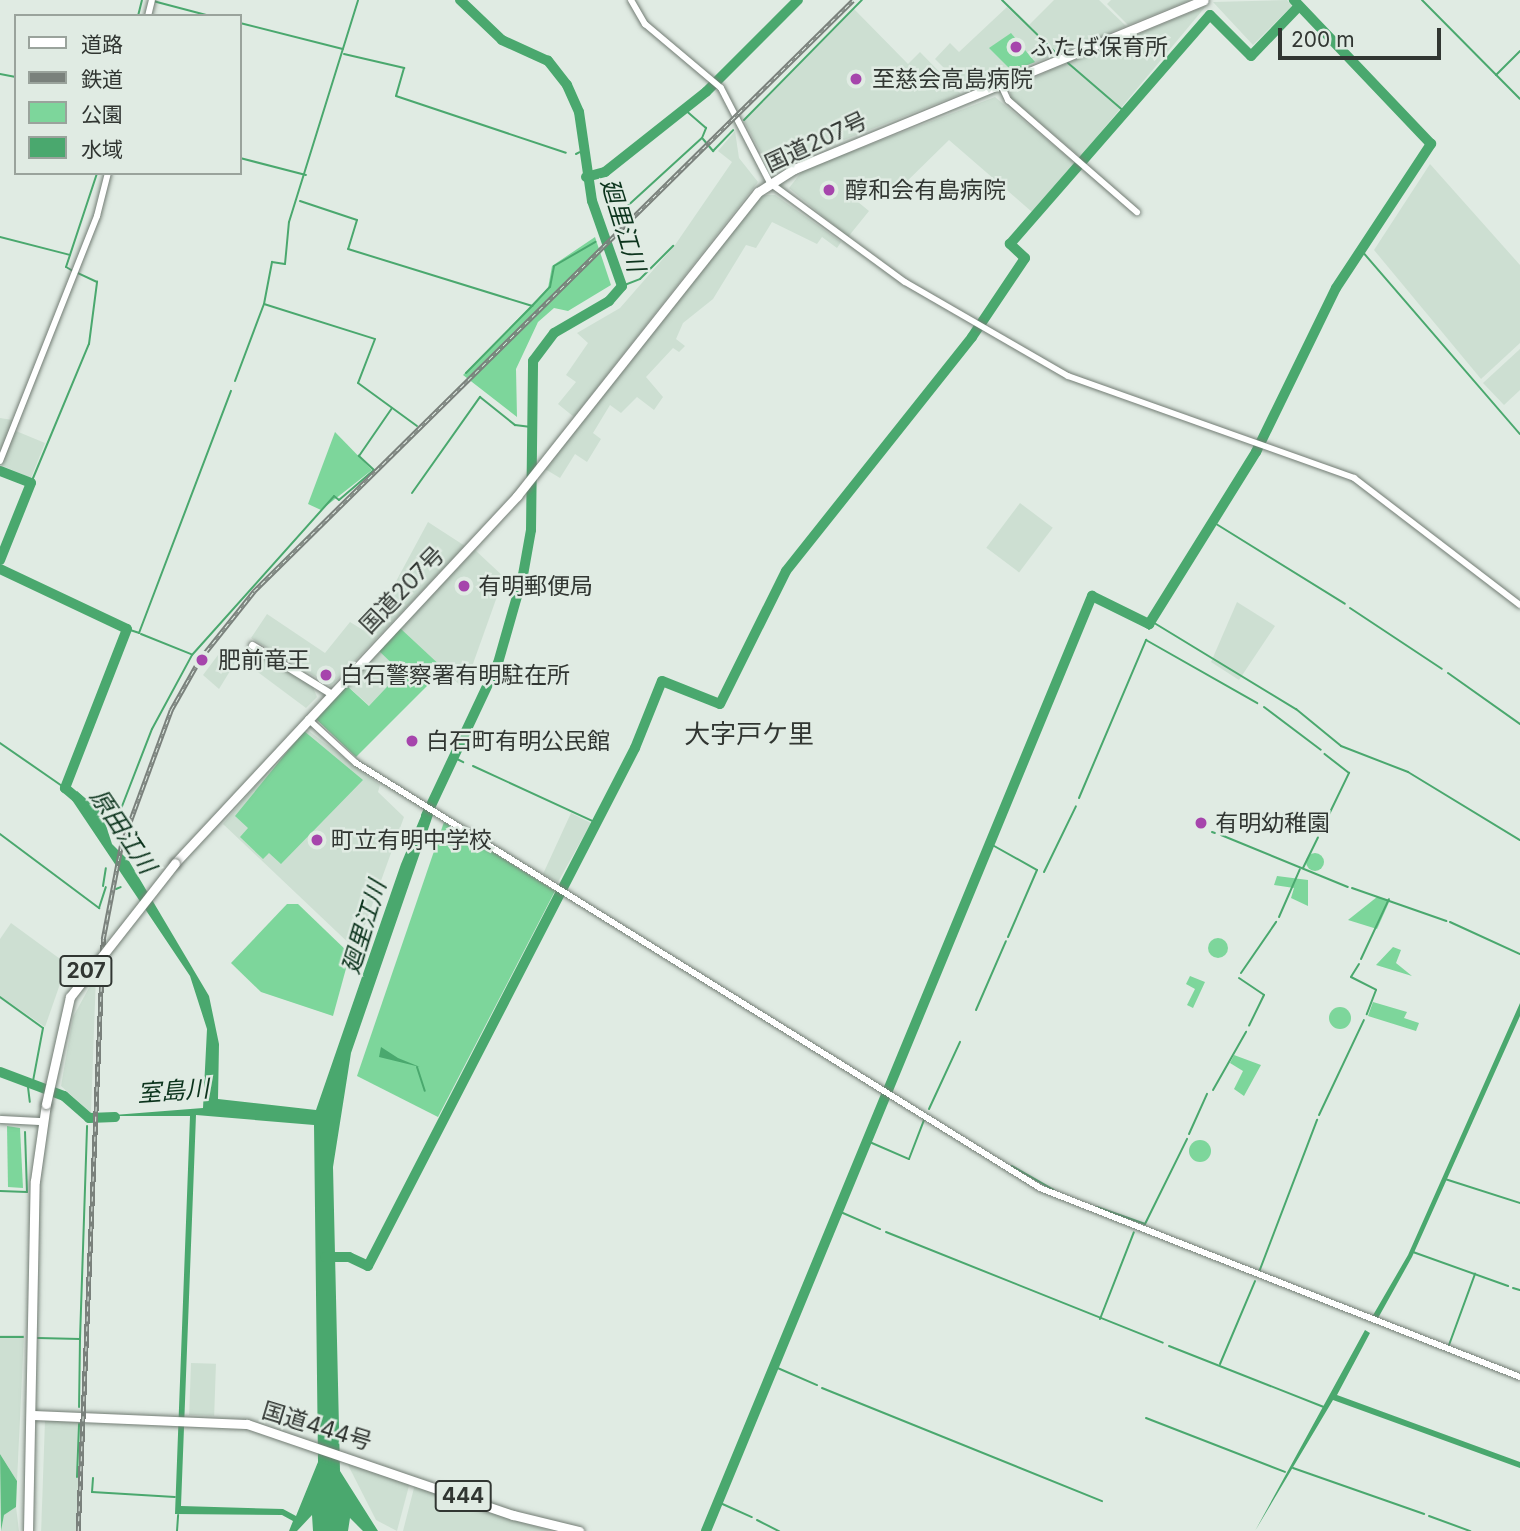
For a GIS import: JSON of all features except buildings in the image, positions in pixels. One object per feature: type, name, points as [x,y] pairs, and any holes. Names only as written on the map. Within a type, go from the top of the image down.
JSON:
[{"type":"highway","name":"国道207号","points":[[27,1531],[40,1121],[70,997],[175,863],[307,717],[517,496],[770,183],[1204,0]]},
{"type":"highway","name":"国道444号","points":[[32,1415],[181,1419],[247,1424],[348,1455],[513,1515],[579,1531]]},
{"type":"main road","points":[[252,645],[330,693]]},
{"type":"main road","points":[[0,1119],[40,1121]]},
{"type":"street","points":[[631,0],[645,24],[721,88],[770,183],[878,263],[979,326],[1096,388],[1254,440],[1354,478],[1520,605]]},
{"type":"street","points":[[1001,85],[1008,100],[1137,212]]},
{"type":"street","points":[[0,461],[74,272],[107,175]]},
{"type":"street","points":[[307,717],[356,762],[1064,1200],[1520,1377]]},
{"type":"shaded area","points":[[1054,0],[1099,0],[1126,26],[1058,54],[1029,25]]},
{"type":"shaded area","points":[[1111,0],[1190,0],[1128,25],[1107,4]]},
{"type":"shaded area","points":[[1287,0],[1292,6],[1253,45],[1213,2]]},
{"type":"shaded area","points":[[1206,6],[1080,157],[1011,98],[1010,91],[1046,72]]},
{"type":"shaded area","points":[[1007,7],[1056,55],[964,88],[935,59],[950,43],[959,52]]},
{"type":"shaded area","name":"至慈会高島病院","points":[[854,9],[908,64],[920,52],[961,94],[770,169],[744,121]]},
{"type":"shaded area","points":[[995,97],[1075,163],[1032,212],[949,140],[895,193],[877,178],[858,202],[869,211],[848,237],[789,188],[803,170]]},
{"type":"shaded area","points":[[735,131],[739,158],[758,182],[574,417],[558,404],[576,382],[566,375],[588,343],[577,333],[620,308],[675,245],[732,162],[718,151]]},
{"type":"shaded area","points":[[1430,164],[1520,265],[1520,343],[1481,379],[1374,250]]},
{"type":"shaded area","points":[[762,195],[775,195],[841,242],[837,248],[822,237],[817,244],[772,222],[756,248],[746,245],[713,299],[683,323],[676,339],[685,346],[679,352],[673,348],[646,377],[663,397],[654,410],[637,397],[621,413],[610,405],[593,433],[601,439],[587,462],[575,454],[560,478],[545,469]]},
{"type":"shaded area","points":[[1520,349],[1520,390],[1504,405],[1483,383]]},
{"type":"shaded area","points":[[0,418],[19,421],[16,431],[45,443],[31,478],[0,465]]},
{"type":"shaded area","points":[[1020,503],[1053,528],[1019,572],[986,548]]},
{"type":"shaded area","points":[[428,522],[465,546],[331,686],[251,638],[267,614],[325,653],[350,622],[363,630],[386,600]]},
{"type":"shaded area","points":[[475,550],[504,577],[464,689],[400,628]]},
{"type":"shaded area","points":[[1237,602],[1275,626],[1239,680],[1211,662]]},
{"type":"shaded area","points":[[224,647],[238,658],[219,689],[203,675]]},
{"type":"shaded area","points":[[252,647],[312,685],[317,697],[306,708],[243,661]]},
{"type":"shaded area","points":[[379,651],[402,672],[371,707],[348,686]]},
{"type":"shaded area","name":"町立有明中学校","points":[[305,728],[380,785],[378,792],[404,817],[356,950],[223,824]]},
{"type":"shaded area","points":[[571,813],[591,823],[558,882],[543,874]]},
{"type":"shaded area","points":[[11,923],[67,964],[45,1027],[0,996],[0,939]]},
{"type":"shaded area","points":[[96,975],[91,1113],[61,1086],[73,1017]]},
{"type":"shaded area","points":[[0,1335],[24,1335],[17,1481],[0,1454]]},
{"type":"shaded area","points":[[191,1363],[216,1364],[214,1416],[189,1415]]},
{"type":"shaded area","points":[[45,1420],[82,1421],[78,1531],[41,1531]]},
{"type":"shaded area","points":[[0,1454],[17,1481],[16,1507],[4,1515],[1,1531]]},
{"type":"shaded area","points":[[346,1461],[410,1482],[397,1531],[376,1520]]},
{"type":"shaded area","points":[[415,1484],[504,1517],[551,1531],[403,1531]]},
{"type":"shaded area","points":[[16,1507],[19,1531],[1,1531],[4,1515]]},
{"type":"green space","points":[[1011,33],[1035,62],[1012,71],[989,48]]},
{"type":"green space","points":[[595,237],[611,285],[568,311],[554,308],[538,322],[516,369],[517,417],[463,375],[548,288],[552,266]]},
{"type":"green space","points":[[335,432],[372,470],[321,510],[308,504]]},
{"type":"green space","points":[[400,628],[444,669],[356,757],[315,718],[346,685],[369,706],[401,672],[379,651]]},
{"type":"green space","points":[[304,731],[363,780],[281,864],[269,853],[263,859],[240,837],[248,828],[235,816]]},
{"type":"green space","points":[[444,822],[555,891],[438,1117],[357,1076]]},
{"type":"green space","points":[[1311,853],[1319,853],[1324,862],[1322,869],[1311,871],[1306,866],[1306,858]]},
{"type":"green space","points":[[1277,876],[1308,880],[1308,906],[1291,898],[1294,888],[1274,885]]},
{"type":"green space","points":[[1377,897],[1390,900],[1377,929],[1348,920]]},
{"type":"green space","points":[[287,904],[298,904],[350,954],[333,1016],[261,992],[231,963]]},
{"type":"green space","points":[[1218,938],[1225,941],[1228,948],[1225,955],[1218,958],[1211,955],[1208,948],[1211,941]]},
{"type":"green space","points":[[1393,947],[1401,950],[1396,963],[1412,976],[1376,965]]},
{"type":"green space","points":[[1190,976],[1205,982],[1193,1008],[1187,1005],[1195,989],[1186,984]]},
{"type":"green space","points":[[1373,1002],[1407,1012],[1404,1018],[1419,1023],[1416,1031],[1368,1016]]},
{"type":"green space","points":[[1336,1007],[1344,1007],[1351,1014],[1351,1022],[1344,1029],[1336,1029],[1329,1022],[1329,1014]]},
{"type":"green space","points":[[1234,1055],[1261,1065],[1244,1096],[1234,1089],[1243,1071],[1230,1063]]},
{"type":"green space","points":[[7,1126],[20,1128],[23,1188],[8,1187]]},
{"type":"green space","points":[[1200,1140],[1208,1143],[1211,1151],[1208,1159],[1200,1162],[1192,1159],[1189,1151],[1192,1143]]},
{"type":"water","points":[[77,791],[102,813],[112,844],[129,861],[209,996],[219,1044],[218,1099],[316,1110],[401,864],[424,809],[433,815],[351,1053],[333,1167],[340,1471],[378,1531],[363,1531],[350,1518],[348,1531],[313,1531],[312,1515],[297,1531],[289,1531],[293,1521],[282,1515],[175,1514],[190,1116],[101,1116],[203,1108],[207,1029],[190,976],[72,800]],"holes":[[[196,1115],[314,1125],[318,1462],[296,1516],[283,1509],[181,1506]]]},
{"type":"water","points":[[1520,1003],[1520,1016],[1412,1257],[1377,1320],[1372,1317],[1408,1255]]},
{"type":"water","points":[[381,1047],[398,1058],[420,1067],[379,1057]]},
{"type":"water","points":[[1365,1330],[1370,1333],[1337,1395],[1520,1462],[1520,1468],[1333,1400],[1255,1531]]},
{"type":"waterway","points":[[138,14],[142,0]]},
{"type":"waterway","points":[[235,381],[264,304],[272,262],[285,264],[289,222],[358,0]]},
{"type":"waterway","name":"廻里江川","points":[[426,816],[498,663],[523,575],[531,530],[533,361],[554,333],[609,301],[622,286],[592,201],[579,112],[567,85],[548,61],[502,40],[460,0]]},
{"type":"waterway","points":[[586,177],[605,172],[706,92],[798,0]]},
{"type":"waterway","points":[[744,120],[862,0]]},
{"type":"waterway","points":[[1002,0],[1057,54]]},
{"type":"waterway","points":[[706,1531],[1092,596],[1149,624],[1256,452],[1336,288],[1431,144],[1294,0]]},
{"type":"waterway","points":[[1422,0],[1520,99]]},
{"type":"waterway","points":[[153,1],[202,14]]},
{"type":"waterway","points":[[325,1257],[349,1257],[368,1266],[635,748],[662,681],[720,704],[786,571],[972,337],[1025,258],[1010,244],[1210,15],[1251,56],[1299,6]]},
{"type":"waterway","points":[[242,24],[343,49]]},
{"type":"waterway","points":[[1496,75],[1520,51]]},
{"type":"waterway","points":[[344,54],[404,68],[396,96],[566,153]]},
{"type":"waterway","points":[[1068,63],[1125,112]]},
{"type":"waterway","points":[[0,74],[14,77]]},
{"type":"waterway","points":[[611,221],[702,138],[706,128],[684,109]]},
{"type":"waterway","points":[[703,139],[713,151],[733,130]]},
{"type":"waterway","points":[[576,154],[580,152]]},
{"type":"waterway","points":[[242,159],[306,175]]},
{"type":"waterway","points":[[73,271],[66,267],[96,175]]},
{"type":"waterway","points":[[300,201],[357,220],[348,249],[532,306],[550,287],[554,266],[595,242]]},
{"type":"waterway","points":[[0,237],[70,255]]},
{"type":"waterway","points":[[622,286],[640,279],[673,246]]},
{"type":"waterway","points":[[1361,250],[1520,434]]},
{"type":"waterway","points":[[31,483],[89,344],[97,282],[78,273]]},
{"type":"waterway","points":[[264,304],[375,339],[358,383],[417,426]]},
{"type":"waterway","points":[[466,373],[531,307]]},
{"type":"waterway","points":[[127,629],[139,633],[231,391]]},
{"type":"waterway","points":[[412,493],[480,397],[515,425],[531,427]]},
{"type":"waterway","points":[[119,814],[152,729],[192,655],[334,496],[339,500],[374,470],[359,456],[392,408]]},
{"type":"waterway","name":"原田江川","points":[[0,471],[31,483],[0,560]]},
{"type":"waterway","points":[[1213,522],[1345,604]]},
{"type":"waterway","name":"原田江川","points":[[0,569],[127,629],[65,788],[84,804]]},
{"type":"waterway","points":[[1350,608],[1442,669]]},
{"type":"waterway","points":[[1151,621],[1296,709],[1341,746],[1408,772],[1520,840]]},
{"type":"waterway","points":[[1149,624],[1149,629]]},
{"type":"waterway","points":[[141,634],[191,654]]},
{"type":"waterway","points":[[1079,798],[1146,640],[1257,703]]},
{"type":"waterway","points":[[1448,673],[1520,724]]},
{"type":"waterway","points":[[1264,707],[1321,750]]},
{"type":"waterway","points":[[0,743],[65,788]]},
{"type":"waterway","points":[[1320,833],[1349,773],[1325,754]]},
{"type":"waterway","name":"廻里江川","points":[[457,759],[463,762]]},
{"type":"waterway","points":[[473,766],[597,823]]},
{"type":"waterway","points":[[1044,872],[1076,806]]},
{"type":"waterway","points":[[0,834],[99,908],[106,887]]},
{"type":"waterway","points":[[1221,835],[1348,887]]},
{"type":"waterway","points":[[1303,868],[1318,837]]},
{"type":"waterway","points":[[987,842],[1037,870],[1008,937]]},
{"type":"waterway","points":[[103,886],[106,868]]},
{"type":"waterway","points":[[1279,917],[1300,869]]},
{"type":"waterway","points":[[116,889],[121,887]]},
{"type":"waterway","points":[[1352,888],[1446,921]]},
{"type":"waterway","points":[[1361,959],[1389,899]]},
{"type":"waterway","points":[[1241,973],[1276,922]]},
{"type":"waterway","points":[[1450,922],[1520,954]]},
{"type":"waterway","points":[[976,1010],[1006,941]]},
{"type":"waterway","points":[[1359,964],[1351,977],[1376,990],[1367,1014]]},
{"type":"waterway","points":[[1239,978],[1264,995],[1249,1026]]},
{"type":"waterway","name":"室島川","points":[[0,997],[43,1028],[33,1081]]},
{"type":"waterway","points":[[1319,1115],[1364,1020]]},
{"type":"waterway","points":[[1213,1090],[1246,1032]]},
{"type":"waterway","points":[[929,1109],[960,1042]]},
{"type":"waterway","points":[[417,1067],[425,1091]]},
{"type":"waterway","name":"室島川","points":[[0,1072],[64,1096],[89,1118],[115,1117]]},
{"type":"waterway","points":[[27,1079],[30,1102]]},
{"type":"waterway","points":[[1189,1134],[1207,1094]]},
{"type":"waterway","points":[[865,1140],[909,1159],[924,1120]]},
{"type":"waterway","points":[[1259,1272],[1317,1120]]},
{"type":"waterway","points":[[80,1339],[87,1126]]},
{"type":"waterway","points":[[0,1191],[27,1192],[25,1132]]},
{"type":"waterway","points":[[1097,1207],[1145,1224],[1187,1139]]},
{"type":"waterway","points":[[1012,1166],[1054,1190]]},
{"type":"waterway","points":[[1445,1179],[1520,1203]]},
{"type":"waterway","points":[[836,1210],[880,1229]]},
{"type":"waterway","points":[[886,1232],[1163,1343]]},
{"type":"waterway","points":[[1100,1319],[1134,1232]]},
{"type":"waterway","points":[[1413,1252],[1508,1286]]},
{"type":"waterway","points":[[1449,1345],[1475,1274]]},
{"type":"waterway","points":[[1220,1364],[1255,1281]]},
{"type":"waterway","points":[[1513,1288],[1520,1290]]},
{"type":"waterway","points":[[0,1337],[23,1337]]},
{"type":"waterway","points":[[38,1338],[80,1339],[79,1407]]},
{"type":"waterway","points":[[1169,1346],[1324,1407]]},
{"type":"waterway","points":[[773,1366],[817,1385]]},
{"type":"waterway","points":[[822,1388],[1102,1501]]},
{"type":"waterway","points":[[1146,1418],[1285,1472]]},
{"type":"waterway","points":[[77,1477],[79,1424]]},
{"type":"waterway","points":[[1293,1468],[1424,1514]]},
{"type":"waterway","points":[[93,1478],[92,1492],[175,1497]]},
{"type":"waterway","points":[[718,1502],[752,1517]]},
{"type":"waterway","points":[[177,1531],[178,1515]]},
{"type":"waterway","points":[[1429,1516],[1470,1531]]},
{"type":"waterway","points":[[757,1520],[779,1531]]},
{"type":"railway","points":[[78,1531],[103,939],[121,846],[171,710],[200,659],[254,591],[853,0]]},
{"type":"place","name":"ふたば保育所","points":[[1016,47]]},
{"type":"place","name":"至慈会高島病院","points":[[856,79]]},
{"type":"place","name":"醇和会有島病院","points":[[829,190]]},
{"type":"place","name":"有明郵便局","points":[[464,586]]},
{"type":"place","name":"肥前竜王","points":[[202,660]]},
{"type":"place","name":"白石警察署有明駐在所","points":[[326,675]]},
{"type":"place","name":"白石町有明公民館","points":[[412,741]]},
{"type":"place","name":"有明幼稚園","points":[[1201,823]]},
{"type":"place","name":"町立有明中学校","points":[[317,840]]},
{"type":"district","name":"大字戸ケ里","points":[[749,734]]}]
